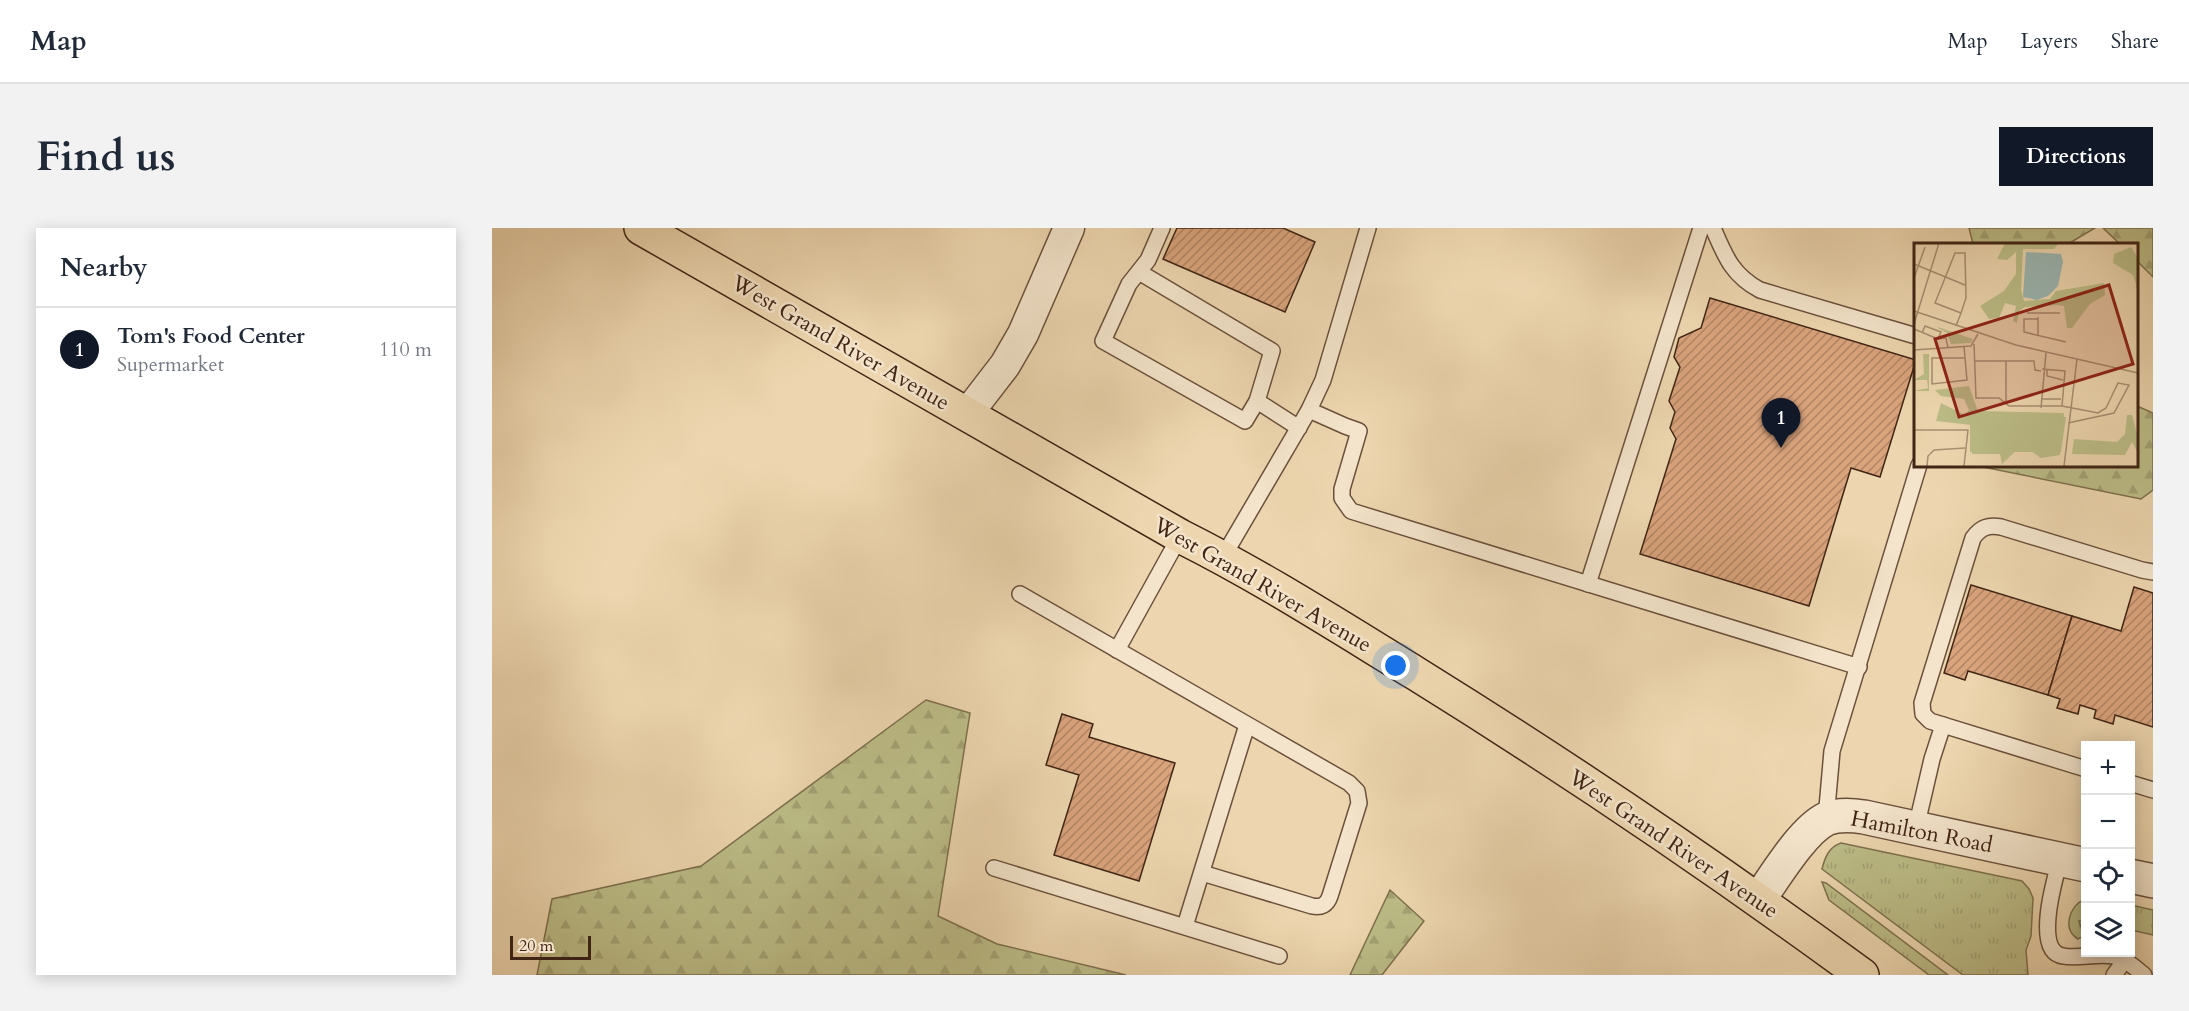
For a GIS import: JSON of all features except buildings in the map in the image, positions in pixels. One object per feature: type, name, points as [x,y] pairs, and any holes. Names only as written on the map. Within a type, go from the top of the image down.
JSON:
[{"type":"main road","name":"West Grand River Avenue","points":[[641,228],[1180,536],[1223,557],[1302,603],[1603,792],[1759,899],[1862,975]]},
{"type":"street","points":[[968,413],[1005,365],[1023,334],[1069,228]]},
{"type":"street","name":"Hamilton Road","points":[[1759,899],[1809,832],[1826,819],[1843,815],[1853,815],[2073,862]]},
{"type":"street","points":[[2135,877],[2153,881]]},
{"type":"lane","points":[[1139,272],[1272,351],[1257,401],[1245,421],[1104,340],[1129,284],[1148,260],[1162,228]]},
{"type":"lane","points":[[1223,557],[1299,428],[1323,380],[1368,228]]},
{"type":"lane","points":[[1588,584],[1701,228]]},
{"type":"lane","points":[[1713,228],[1731,266],[1747,283],[1914,335]]},
{"type":"lane","points":[[1257,401],[1299,428]]},
{"type":"lane","points":[[1309,410],[1359,431],[1342,489],[1342,498],[1351,511],[1858,667]]},
{"type":"lane","points":[[1826,819],[1833,751],[1919,466]]},
{"type":"lane","points":[[2081,768],[1942,725],[1926,718],[1921,709],[1973,538],[1982,528],[2001,527],[2153,572]]},
{"type":"lane","points":[[1117,650],[1180,536]]},
{"type":"lane","points":[[1020,594],[1354,786],[1359,797],[1356,814],[1328,902],[1323,906],[1312,906],[1202,873]]},
{"type":"lane","points":[[1185,926],[1246,725]]},
{"type":"lane","points":[[1916,828],[1942,725]]},
{"type":"lane","points":[[2135,785],[2153,790]]},
{"type":"lane","points":[[2073,862],[2053,884],[2047,936],[2052,951],[2062,956],[2108,955],[2125,960],[2144,975]]},
{"type":"lane","points":[[994,868],[1279,956]]},
{"type":"lane","points":[[2114,975],[2125,960]]},
{"type":"green space","points":[[1969,228],[2095,228],[2070,243],[1973,243]]},
{"type":"green space","points":[[2103,228],[2153,228],[2153,277],[2138,262],[2138,243],[2119,243]]},
{"type":"green space","points":[[2138,406],[2153,413],[2153,490],[2141,499],[1978,466],[2138,466]]},
{"type":"green space","points":[[926,700],[970,713],[938,916],[997,944],[1126,975],[537,975],[552,899],[701,866]]},
{"type":"green space","points":[[1841,843],[2022,881],[2033,898],[2031,936],[2026,950],[2028,975],[1963,975],[1822,869],[1828,853]]},
{"type":"green space","points":[[1822,882],[1948,975],[1929,975],[1829,900]]},
{"type":"green space","points":[[1390,890],[1424,921],[1382,975],[1350,975]]},
{"type":"green space","points":[[2081,901],[2081,921],[2079,921],[2081,938],[2078,939],[2070,930],[2069,918]]},
{"type":"green space","points":[[2135,906],[2153,910],[2153,935],[2135,931]]},
{"type":"place","name":"Tom's Food Center","points":[[1781,448]]}]
